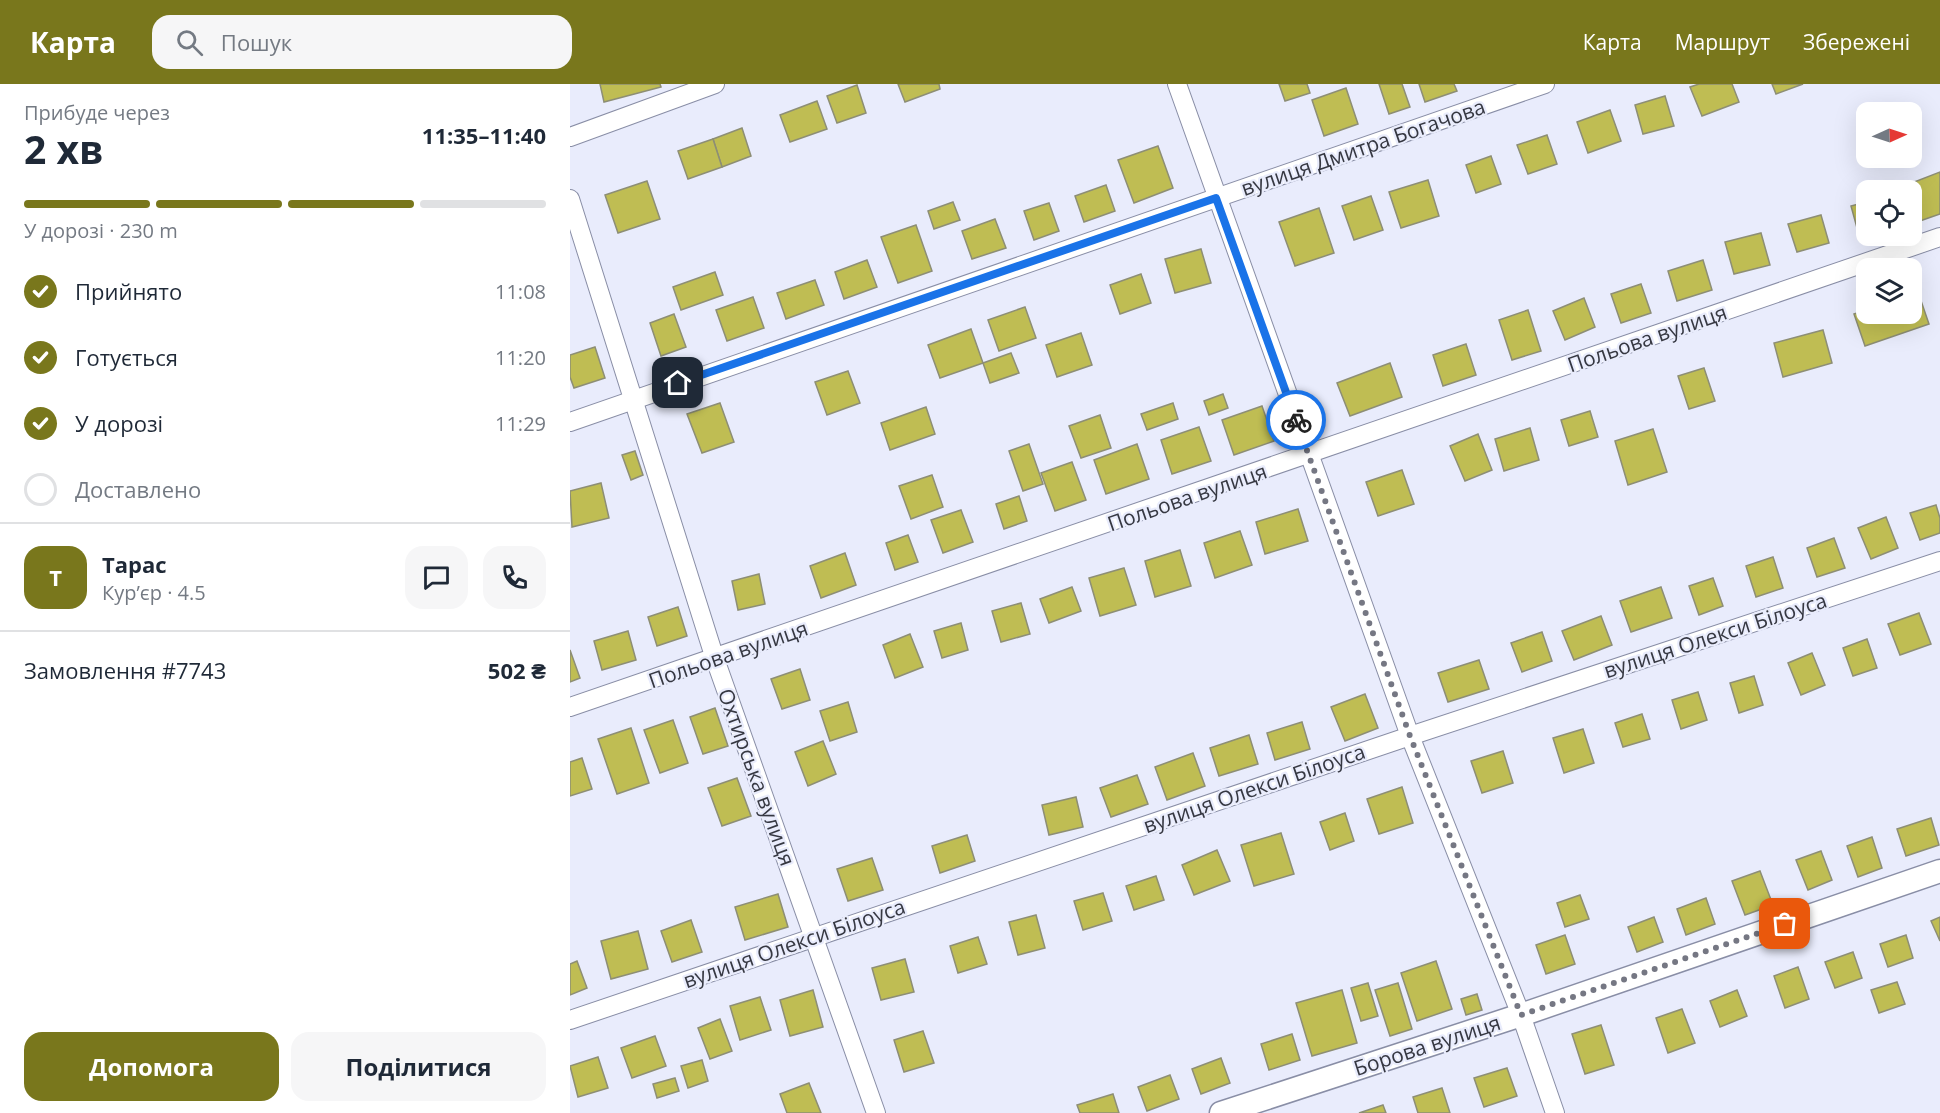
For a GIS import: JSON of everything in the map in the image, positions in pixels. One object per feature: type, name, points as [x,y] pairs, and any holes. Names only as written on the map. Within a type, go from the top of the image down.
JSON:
[{"type":"street","points":[[570,137],[715,84]]},
{"type":"street","points":[[1177,84],[1410,736],[1521,1015],[1555,1113]]},
{"type":"street","name":"вулиця Дмитра Богачова","points":[[570,422],[1545,84]]},
{"type":"street","name":"Охтирська вулиця","points":[[570,199],[715,659],[876,1113]]},
{"type":"street","name":"Польова вулиця","points":[[570,707],[1940,237]]},
{"type":"street","name":"вулиця Олекси Білоуса","points":[[570,1020],[814,935],[1940,561]]},
{"type":"street","name":"Борова вулиця","points":[[1221,1113],[1521,1015],[1940,871]]},
{"type":"building","points":[[600,84],[660,84],[661,87],[604,102]]},
{"type":"building","points":[[898,84],[939,84],[940,89],[905,102]]},
{"type":"building","points":[[1279,84],[1307,84],[1310,93],[1285,101]]},
{"type":"building","points":[[1379,84],[1402,84],[1410,107],[1389,114]]},
{"type":"building","points":[[1419,84],[1454,84],[1457,91],[1425,102]]},
{"type":"building","points":[[1699,84],[1732,84],[1739,102],[1702,116],[1690,87]]},
{"type":"building","points":[[1772,84],[1803,84],[1776,94]]},
{"type":"building","points":[[857,85],[866,113],[837,123],[827,96]]},
{"type":"building","points":[[1346,88],[1358,124],[1324,136],[1312,100]]},
{"type":"building","points":[[1665,96],[1674,126],[1643,134],[1635,105]]},
{"type":"building","points":[[817,101],[827,129],[790,142],[780,115]]},
{"type":"building","points":[[1610,110],[1621,141],[1588,153],[1577,122]]},
{"type":"building","points":[[742,128],[751,156],[722,167],[713,139]]},
{"type":"building","points":[[1547,135],[1557,164],[1528,174],[1517,145]]},
{"type":"building","points":[[713,139],[722,167],[688,179],[678,151]]},
{"type":"building","points":[[1158,146],[1173,188],[1134,203],[1118,160]]},
{"type":"building","points":[[1491,156],[1501,184],[1476,193],[1466,165]]},
{"type":"building","points":[[1940,172],[1940,214],[1922,220],[1922,180],[1919,180]]},
{"type":"building","points":[[1428,180],[1439,216],[1401,228],[1389,192]]},
{"type":"building","points":[[647,181],[660,219],[618,233],[605,195]]},
{"type":"building","points":[[1106,185],[1115,211],[1084,222],[1075,196]]},
{"type":"building","points":[[1371,196],[1383,230],[1354,240],[1342,206]]},
{"type":"building","points":[[953,202],[960,220],[934,229],[928,211]]},
{"type":"building","points":[[1049,203],[1059,231],[1034,240],[1024,211]]},
{"type":"building","points":[[1856,205],[1856,224],[1851,206]]},
{"type":"building","points":[[1319,208],[1334,253],[1295,266],[1279,222]]},
{"type":"building","points":[[1821,215],[1829,243],[1797,252],[1788,224]]},
{"type":"building","points":[[995,219],[1006,248],[972,259],[962,231]]},
{"type":"building","points":[[916,225],[932,271],[898,283],[881,237]]},
{"type":"building","points":[[1761,233],[1770,265],[1734,274],[1725,242]]},
{"type":"building","points":[[1201,249],[1211,283],[1175,293],[1165,259]]},
{"type":"building","points":[[867,260],[877,287],[844,299],[835,272]]},
{"type":"building","points":[[1703,260],[1712,290],[1677,301],[1668,271]]},
{"type":"building","points":[[715,272],[723,295],[681,310],[673,287]]},
{"type":"building","points":[[1141,274],[1151,303],[1120,314],[1110,285]]},
{"type":"building","points":[[815,280],[824,305],[786,319],[777,293]]},
{"type":"building","points":[[1641,284],[1651,313],[1621,323],[1611,294]]},
{"type":"building","points":[[753,297],[764,328],[727,341],[716,310]]},
{"type":"building","points":[[1584,298],[1595,327],[1565,340],[1553,311]]},
{"type":"building","points":[[1922,304],[1929,324],[1865,346],[1857,324],[1922,324]]},
{"type":"building","points":[[1025,307],[1036,338],[999,351],[988,320]]},
{"type":"building","points":[[1528,310],[1541,351],[1512,360],[1499,320]]},
{"type":"building","points":[[674,314],[686,347],[661,356],[650,323]]},
{"type":"building","points":[[971,329],[983,363],[940,378],[928,345]]},
{"type":"building","points":[[1823,330],[1832,363],[1783,377],[1774,343]]},
{"type":"building","points":[[1081,333],[1092,365],[1057,377],[1046,345]]},
{"type":"building","points":[[1466,344],[1476,375],[1443,386],[1433,355]]},
{"type":"building","points":[[595,347],[605,378],[574,388],[570,377],[570,355]]},
{"type":"building","points":[[1011,353],[1019,373],[990,383],[983,363]]},
{"type":"building","points":[[1390,363],[1402,397],[1350,416],[1337,383]]},
{"type":"building","points":[[1704,368],[1715,401],[1689,409],[1678,376]]},
{"type":"building","points":[[848,371],[860,403],[827,415],[815,382]]},
{"type":"building","points":[[1223,394],[1228,408],[1209,415],[1204,401]]},
{"type":"building","points":[[720,403],[734,442],[702,453],[687,414]]},
{"type":"building","points":[[1173,403],[1178,419],[1147,430],[1141,414]]},
{"type":"building","points":[[1262,406],[1274,441],[1234,455],[1222,420]]},
{"type":"building","points":[[926,407],[935,434],[890,450],[881,423]]},
{"type":"building","points":[[1590,411],[1598,437],[1569,446],[1561,420]]},
{"type":"building","points":[[1100,415],[1111,448],[1081,458],[1069,426]]},
{"type":"building","points":[[1199,427],[1211,461],[1172,474],[1161,440]]},
{"type":"building","points":[[1530,428],[1539,460],[1504,471],[1495,439]]},
{"type":"building","points":[[1653,429],[1667,472],[1628,485],[1615,441]]},
{"type":"building","points":[[1478,434],[1492,470],[1465,481],[1450,446]]},
{"type":"building","points":[[1029,444],[1043,484],[1023,491],[1009,451]]},
{"type":"building","points":[[1137,444],[1149,479],[1106,494],[1094,460]]},
{"type":"building","points":[[635,451],[643,475],[631,480],[622,455]]},
{"type":"building","points":[[1072,462],[1086,500],[1055,511],[1041,473]]},
{"type":"building","points":[[1402,470],[1414,504],[1378,516],[1366,482]]},
{"type":"building","points":[[932,475],[943,507],[911,519],[899,486]]},
{"type":"building","points":[[601,483],[609,518],[572,527],[570,491]]},
{"type":"building","points":[[1019,496],[1027,521],[1004,529],[996,504]]},
{"type":"building","points":[[1936,505],[1940,518],[1940,533],[1920,540],[1910,513]]},
{"type":"building","points":[[1298,509],[1308,541],[1265,554],[1256,522]]},
{"type":"building","points":[[961,510],[973,542],[943,553],[931,520]]},
{"type":"building","points":[[1886,517],[1898,548],[1871,559],[1858,528]]},
{"type":"building","points":[[1240,531],[1252,565],[1215,578],[1204,543]]},
{"type":"building","points":[[908,535],[918,562],[895,570],[886,543]]},
{"type":"building","points":[[1834,538],[1845,568],[1817,577],[1807,548]]},
{"type":"building","points":[[1180,550],[1191,586],[1155,597],[1145,561]]},
{"type":"building","points":[[845,553],[856,585],[821,598],[810,566]]},
{"type":"building","points":[[1773,557],[1783,588],[1756,597],[1746,566]]},
{"type":"building","points":[[1124,568],[1136,605],[1100,616],[1089,578]]},
{"type":"building","points":[[759,574],[765,604],[738,610],[732,581]]},
{"type":"building","points":[[1713,578],[1723,606],[1699,615],[1689,586]]},
{"type":"building","points":[[1072,587],[1081,611],[1049,623],[1040,599]]},
{"type":"building","points":[[1661,587],[1672,618],[1631,632],[1620,601]]},
{"type":"building","points":[[1021,603],[1030,634],[1001,642],[992,611]]},
{"type":"building","points":[[678,607],[687,636],[657,646],[648,617]]},
{"type":"building","points":[[1919,613],[1931,644],[1900,655],[1888,624]]},
{"type":"building","points":[[1601,616],[1612,645],[1574,660],[1562,631]]},
{"type":"building","points":[[961,623],[968,650],[942,658],[934,631]]},
{"type":"building","points":[[628,631],[636,660],[602,670],[594,641]]},
{"type":"building","points":[[1542,632],[1552,661],[1522,672],[1511,643]]},
{"type":"building","points":[[910,634],[923,667],[895,678],[883,645]]},
{"type":"building","points":[[1867,639],[1877,668],[1853,676],[1843,648]]},
{"type":"building","points":[[570,650],[580,678],[570,682]]},
{"type":"building","points":[[1812,653],[1825,685],[1801,695],[1788,663]]},
{"type":"building","points":[[1479,660],[1489,689],[1448,702],[1438,673]]},
{"type":"building","points":[[800,669],[810,700],[782,709],[771,679]]},
{"type":"building","points":[[1754,676],[1763,705],[1739,713],[1730,683]]},
{"type":"building","points":[[1698,692],[1707,720],[1681,729],[1672,700]]},
{"type":"building","points":[[1365,694],[1378,728],[1345,741],[1331,707]]},
{"type":"building","points":[[848,702],[857,732],[830,741],[820,711]]},
{"type":"building","points":[[715,708],[728,746],[703,754],[690,717]]},
{"type":"building","points":[[1642,714],[1650,739],[1623,747],[1615,723]]},
{"type":"building","points":[[673,720],[688,763],[660,773],[644,730]]},
{"type":"building","points":[[1302,722],[1310,749],[1275,760],[1267,733]]},
{"type":"building","points":[[631,728],[649,783],[617,794],[598,739]]},
{"type":"building","points":[[1583,729],[1594,763],[1564,773],[1553,738]]},
{"type":"building","points":[[1249,735],[1258,764],[1219,776],[1210,748]]},
{"type":"building","points":[[823,741],[836,774],[808,786],[795,752]]},
{"type":"building","points":[[1503,751],[1513,783],[1482,793],[1471,761]]},
{"type":"building","points":[[1193,753],[1205,786],[1167,800],[1155,767]]},
{"type":"building","points":[[582,758],[592,789],[570,796],[570,762]]},
{"type":"building","points":[[1137,775],[1148,804],[1111,817],[1100,788]]},
{"type":"building","points":[[737,778],[751,816],[722,826],[708,788]]},
{"type":"building","points":[[1402,787],[1413,823],[1379,834],[1367,799]]},
{"type":"building","points":[[1076,797],[1083,827],[1049,835],[1042,805]]},
{"type":"building","points":[[1345,813],[1354,841],[1330,850],[1320,822]]},
{"type":"building","points":[[1931,818],[1939,845],[1906,856],[1897,829]]},
{"type":"building","points":[[1281,833],[1294,874],[1254,886],[1241,845]]},
{"type":"building","points":[[967,835],[975,861],[940,873],[932,846]]},
{"type":"building","points":[[1872,837],[1882,868],[1858,877],[1847,846]]},
{"type":"building","points":[[1217,850],[1230,881],[1194,895],[1182,865]]},
{"type":"building","points":[[1821,851],[1832,880],[1808,890],[1796,860]]},
{"type":"building","points":[[872,858],[883,890],[848,901],[837,869]]},
{"type":"building","points":[[1760,871],[1773,905],[1745,915],[1732,881]]},
{"type":"building","points":[[1156,876],[1164,900],[1134,910],[1126,886]]},
{"type":"building","points":[[1103,893],[1112,921],[1083,930],[1074,901]]},
{"type":"building","points":[[778,894],[788,927],[745,940],[735,907]]},
{"type":"building","points":[[1580,895],[1589,919],[1565,927],[1557,903]]},
{"type":"building","points":[[1706,898],[1715,924],[1686,935],[1677,909]]},
{"type":"building","points":[[1036,915],[1045,948],[1018,955],[1009,922]]},
{"type":"building","points":[[1654,917],[1663,942],[1637,952],[1628,927]]},
{"type":"building","points":[[1940,917],[1940,941],[1931,921]]},
{"type":"building","points":[[691,920],[702,952],[672,962],[661,931]]},
{"type":"building","points":[[638,931],[648,969],[611,979],[601,941]]},
{"type":"building","points":[[1565,935],[1575,964],[1546,974],[1536,945]]},
{"type":"building","points":[[1906,935],[1913,958],[1888,967],[1880,944]]},
{"type":"building","points":[[978,937],[987,964],[958,973],[950,946]]},
{"type":"building","points":[[1853,952],[1862,978],[1835,988],[1825,962]]},
{"type":"building","points":[[905,959],[914,992],[881,1000],[872,968]]},
{"type":"building","points":[[577,961],[587,988],[570,995],[570,964]]},
{"type":"building","points":[[1436,961],[1452,1009],[1417,1021],[1401,973]]},
{"type":"building","points":[[1798,967],[1809,999],[1785,1008],[1774,976]]},
{"type":"building","points":[[1897,982],[1905,1004],[1879,1013],[1871,990]]},
{"type":"building","points":[[1368,983],[1378,1016],[1361,1021],[1351,988]]},
{"type":"building","points":[[1398,983],[1412,1029],[1390,1036],[1375,990]]},
{"type":"building","points":[[813,990],[823,1027],[790,1036],[780,1000]]},
{"type":"building","points":[[1342,990],[1357,1043],[1312,1056],[1296,1003]]},
{"type":"building","points":[[1737,990],[1747,1016],[1720,1027],[1710,1001]]},
{"type":"building","points":[[1477,994],[1482,1010],[1466,1015],[1461,999]]},
{"type":"building","points":[[760,997],[771,1030],[740,1040],[730,1006]]},
{"type":"building","points":[[1682,1009],[1695,1043],[1668,1053],[1656,1018]]},
{"type":"building","points":[[720,1019],[732,1051],[710,1059],[698,1028]]},
{"type":"building","points":[[1601,1025],[1614,1065],[1585,1074],[1572,1034]]},
{"type":"building","points":[[923,1031],[934,1063],[904,1072],[894,1040]]},
{"type":"building","points":[[1292,1034],[1300,1060],[1269,1070],[1261,1044]]},
{"type":"building","points":[[655,1036],[666,1066],[632,1078],[621,1048]]},
{"type":"building","points":[[598,1057],[608,1088],[578,1097],[570,1066]]},
{"type":"building","points":[[1221,1058],[1230,1083],[1201,1094],[1192,1069]]},
{"type":"building","points":[[702,1060],[708,1081],[688,1088],[681,1066]]},
{"type":"building","points":[[1507,1068],[1517,1096],[1484,1107],[1474,1078]]},
{"type":"building","points":[[1170,1075],[1179,1099],[1147,1111],[1138,1087]]},
{"type":"building","points":[[675,1078],[679,1091],[657,1098],[653,1084]]},
{"type":"building","points":[[809,1083],[821,1113],[787,1113],[780,1094]]},
{"type":"building","points":[[1442,1088],[1450,1113],[1418,1113],[1413,1097]]},
{"type":"building","points":[[1113,1094],[1119,1113],[1080,1113],[1077,1105]]},
{"type":"building","points":[[1383,1105],[1386,1113],[1359,1113]]},
{"type":"way so far","points":[[1296,420],[1410,736],[1521,1015],[1785,924]]},
{"type":"route","points":[[678,383],[1216,198],[1296,420]]}]
